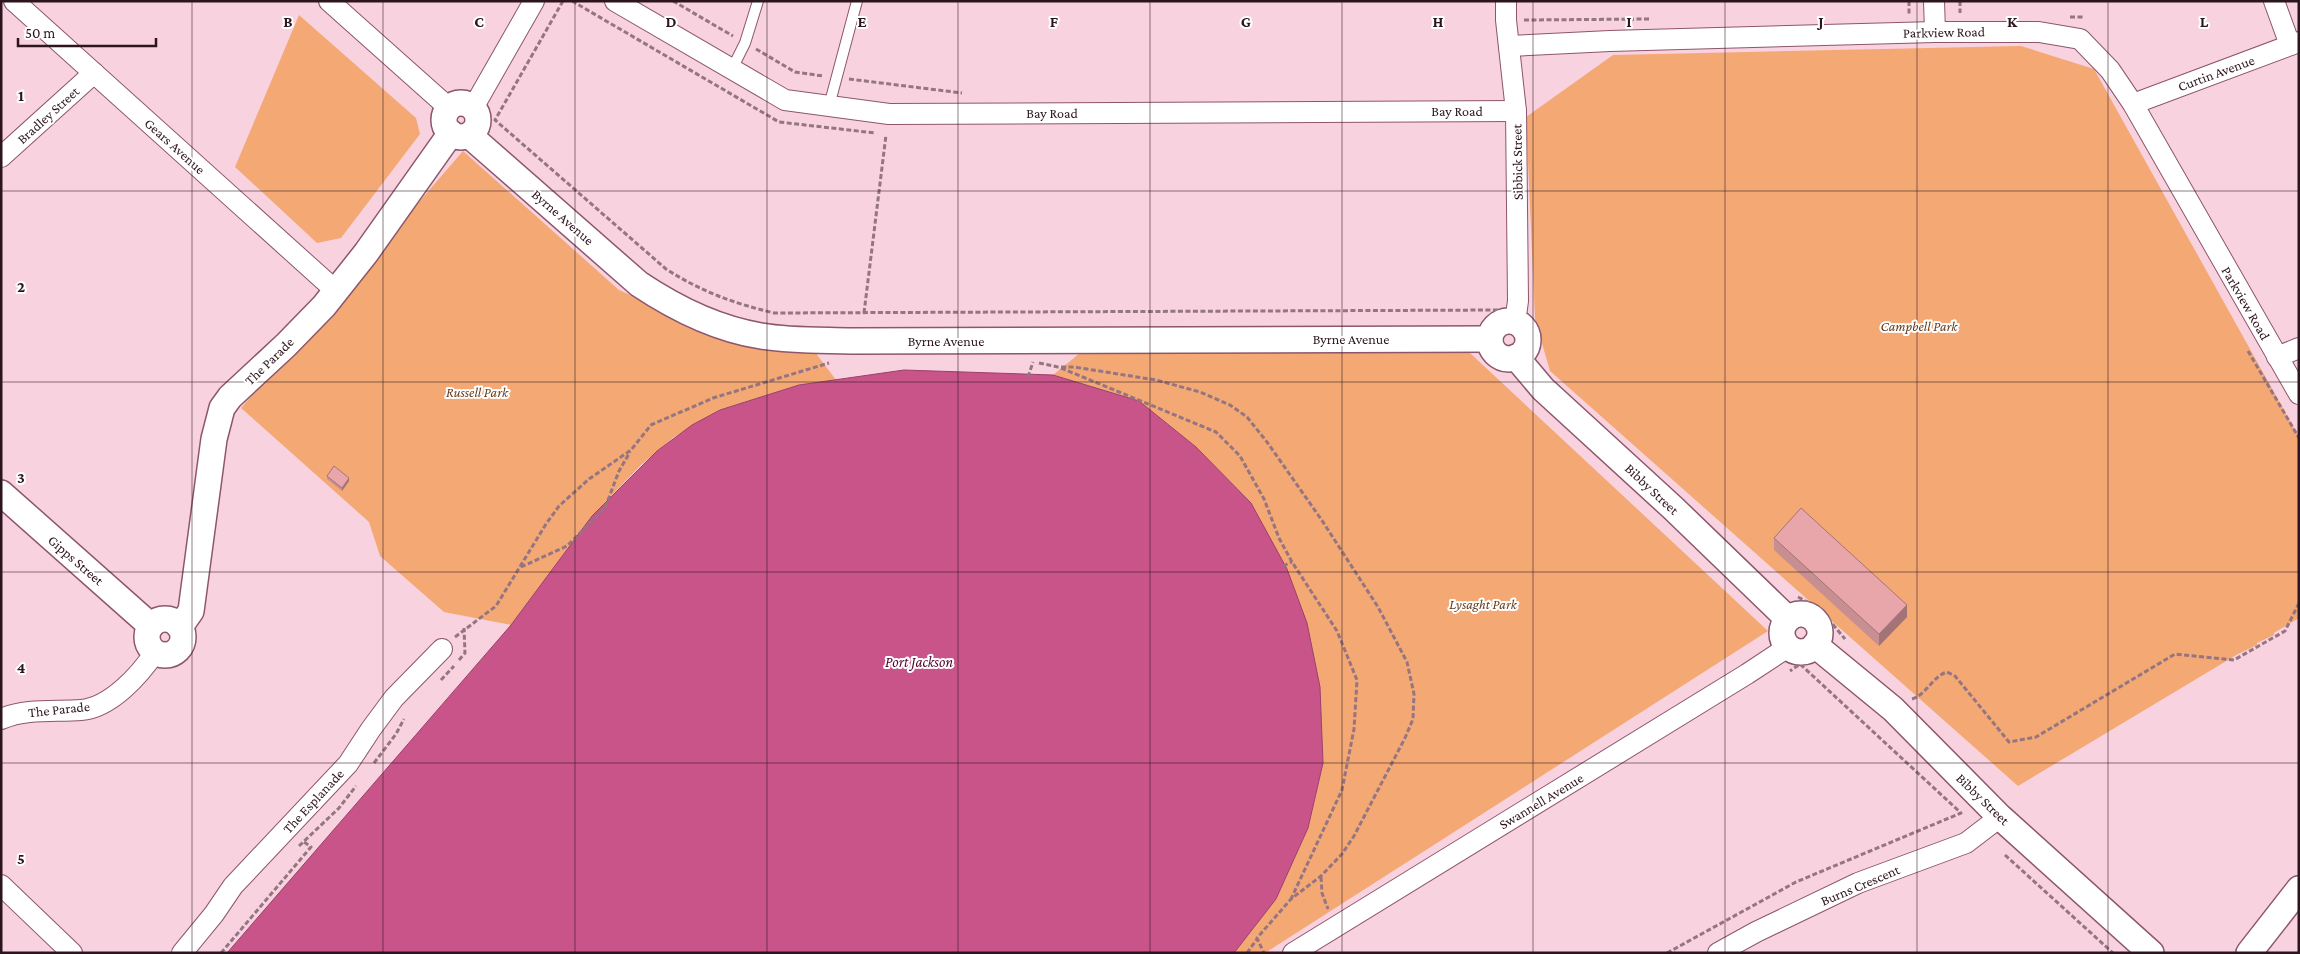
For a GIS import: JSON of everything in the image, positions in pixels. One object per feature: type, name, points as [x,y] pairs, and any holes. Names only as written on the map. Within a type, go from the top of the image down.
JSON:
[{"type":"street","name":"Gears Avenue","points":[[14,1],[336,291]]},
{"type":"street","points":[[330,1],[461,108],[534,1]]},
{"type":"street","name":"Bay Road","points":[[615,1],[786,100],[889,114],[1516,111]]},
{"type":"street","name":"Sibbick Street","points":[[1506,1],[1516,111],[1516,316]]},
{"type":"street","points":[[1934,1],[1935,32]]},
{"type":"street","points":[[2274,1],[2294,43]]},
{"type":"street","name":"Parkview Road","points":[[1509,46],[1620,40],[1935,32],[2039,32],[2080,39],[2110,70],[2133,104],[2299,394]]},
{"type":"street","name":"Curtin Avenue","points":[[2133,104],[2294,43]]},
{"type":"street","name":"Bradley Street","points":[[1,157],[94,73]]},
{"type":"street","name":"The Parade","points":[[178,625],[184,621],[191,611],[214,439],[222,408],[230,397],[286,345],[336,291],[460,134],[473,132],[478,122],[476,112],[461,108]]},
{"type":"street","name":"Byrne Avenue","points":[[460,134],[638,284],[677,308],[732,329],[760,336],[852,341],[1490,339]]},
{"type":"street","points":[[1516,316],[1525,330],[1528,343],[1526,349],[1516,358],[1510,359],[1498,356],[1490,339],[1492,332],[1499,324],[1510,321],[1516,316]]},
{"type":"street","points":[[2277,357],[2299,348]]},
{"type":"street","name":"Bibby Street","points":[[1516,358],[1543,389],[1673,508],[1788,619]]},
{"type":"street","name":"Gipps Street","points":[[1,494],[151,626]]},
{"type":"street","points":[[1798,614],[1814,619],[1820,635],[1801,652],[1782,633],[1788,619],[1798,614]]},
{"type":"street","points":[[167,620],[178,625],[181,630],[182,641],[176,651],[166,655],[155,652],[148,643],[147,637],[151,626],[156,622],[167,620]]},
{"type":"street","name":"The Esplanade","points":[[182,953],[214,914],[233,886],[348,764],[394,698],[442,649]]},
{"type":"street","name":"The Parade","points":[[1,719],[26,712],[83,710],[106,702],[120,693],[155,652]]},
{"type":"street","name":"Bibby Street","points":[[1801,652],[1892,709],[2000,817],[2151,953]]},
{"type":"street","name":"Swannell Avenue","points":[[1293,953],[1747,674],[1801,652]]},
{"type":"street","name":"Burns Crescent","points":[[1718,953],[1756,932],[1858,884],[1966,843],[2000,817]]},
{"type":"street","points":[[1,885],[72,953]]},
{"type":"street","points":[[2250,953],[2299,889]]},
{"type":"lane","points":[[732,69],[745,43],[758,1]]},
{"type":"lane","points":[[829,106],[857,1]]},
{"type":"path","points":[[563,1],[495,120],[666,270],[695,287],[739,304],[774,313],[1516,316]]},
{"type":"path","points":[[674,1],[795,72],[972,94]]},
{"type":"path","points":[[1909,1],[1909,17]]},
{"type":"path","points":[[1960,1],[1960,17]]},
{"type":"path","points":[[864,313],[886,135]]},
{"type":"path","points":[[2248,351],[2299,438]]},
{"type":"path","points":[[1026,361],[1058,367],[1216,432],[1240,456],[1250,473],[1264,498],[1279,538],[1292,562],[1337,631],[1357,680],[1354,730],[1342,790],[1290,899],[1247,953]]},
{"type":"path","points":[[1028,377],[1032,362]]},
{"type":"path","points":[[520,568],[567,546],[605,508],[619,471],[631,450],[651,425],[713,398],[794,372],[832,363]]},
{"type":"path","points":[[1058,367],[1074,366],[1156,380],[1200,392],[1230,405],[1247,417],[1267,442],[1321,519],[1395,636],[1407,662],[1414,694],[1413,719],[1405,738],[1354,836],[1342,854],[1321,876],[1290,899]]},
{"type":"path","points":[[442,649],[464,628],[496,606],[559,506],[589,479],[631,450]]},
{"type":"path","points":[[1283,566],[1292,562]]},
{"type":"path","points":[[1792,591],[1799,598],[1820,609],[1845,640]]},
{"type":"path","points":[[1907,698],[1913,700],[1919,697],[1942,674],[1947,672],[1955,676],[2009,742],[2036,737],[2175,654],[2234,660],[2285,630],[2299,603]]},
{"type":"path","points":[[1667,953],[1796,882],[1961,814],[1801,652]]},
{"type":"path","points":[[221,953],[311,847],[304,842]]},
{"type":"path","points":[[2005,855],[2114,953]]},
{"type":"path","points":[[1321,876],[1322,893],[1337,925]]},
{"type":"path","points":[[1258,938],[1264,953]]},
{"type":"green space","points":[[299,15],[416,118],[420,134],[341,238],[317,243],[235,167]]},
{"type":"green space","name":"Campbell Park","points":[[2021,46],[2094,69],[2299,437],[2299,618],[2274,633],[2274,635],[2238,654],[2018,786],[1550,371],[1535,319],[1526,117],[1613,55]]},
{"type":"green space","name":"Russell Park","points":[[463,151],[619,290],[724,336],[815,352],[836,380],[799,385],[720,410],[674,437],[641,465],[592,516],[511,625],[444,612],[380,556],[369,522],[241,408]]},
{"type":"green space","name":"Lysaght Park","points":[[1080,353],[1470,353],[1768,631],[1265,953],[1234,953],[1276,899],[1308,828],[1323,764],[1320,687],[1251,503],[1196,447],[1139,401],[1053,375]]},
{"type":"water","name":"Port Jackson","points":[[904,370],[1053,375],[1139,401],[1196,447],[1251,503],[1287,569],[1307,623],[1320,687],[1323,763],[1308,828],[1276,899],[1234,953],[227,953],[511,625],[592,516],[657,451],[692,425],[720,410],[799,385]]},
{"type":"building","points":[[334,466],[349,478],[342,488],[327,476]]},
{"type":"building","points":[[1801,508],[1907,605],[1879,634],[1774,538]]}]
